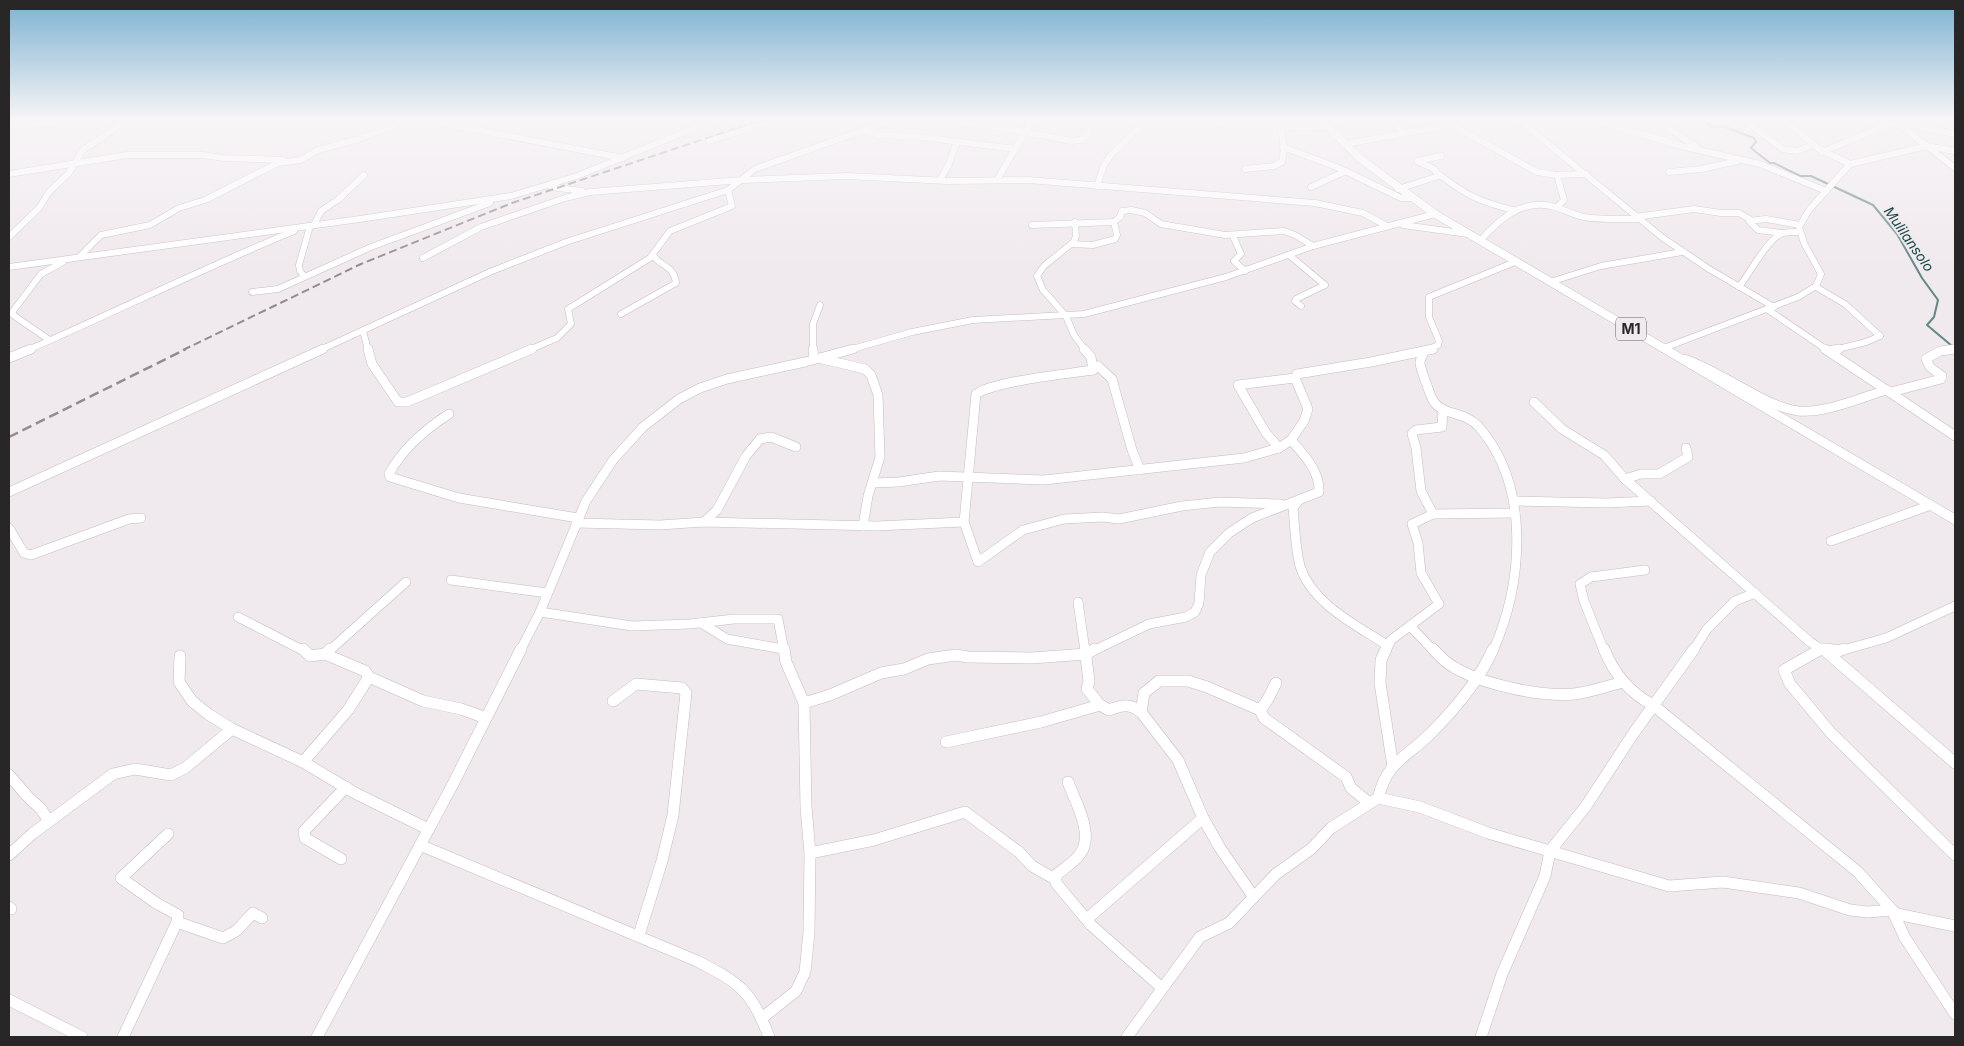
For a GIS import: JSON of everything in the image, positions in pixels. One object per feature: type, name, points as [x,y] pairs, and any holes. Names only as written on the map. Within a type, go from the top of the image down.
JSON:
[{"type":"main road","name":"M1","points":[[1374,169],[1398,189],[1468,234],[1955,520]]},
{"type":"street","points":[[9,174],[43,169]]},
{"type":"street","points":[[9,237],[39,208],[49,192],[71,169]]},
{"type":"street","points":[[79,257],[101,235],[150,225],[179,208],[205,200],[240,180],[265,169]]},
{"type":"street","points":[[252,292],[278,289],[371,247],[504,197],[546,186],[593,169]]},
{"type":"street","points":[[9,492],[492,271],[545,249],[728,190],[756,169]]},
{"type":"street","points":[[940,180],[946,169]]},
{"type":"street","points":[[997,180],[1003,169]]},
{"type":"street","points":[[1097,186],[1103,169]]},
{"type":"street","points":[[1340,169],[1400,198],[1412,198]]},
{"type":"street","points":[[1434,169],[1458,189],[1482,202],[1513,210]]},
{"type":"street","points":[[1532,169],[1557,175],[1586,174]]},
{"type":"street","points":[[1580,169],[1637,218],[1682,252],[1739,287],[1955,436]]},
{"type":"street","points":[[1668,172],[1701,169]]},
{"type":"street","points":[[1774,169],[1829,187]]},
{"type":"street","points":[[1751,220],[1748,223],[1760,231],[1782,233],[1799,228],[1829,187],[1846,169]]},
{"type":"street","points":[[1311,187],[1346,171]]},
{"type":"street","points":[[1398,189],[1429,181],[1440,175]]},
{"type":"street","points":[[1557,175],[1564,200],[1557,208]]},
{"type":"street","points":[[304,276],[299,265],[309,226],[321,211],[364,176]]},
{"type":"street","points":[[423,258],[481,227],[565,198],[590,192],[742,180],[847,176],[940,180],[1038,180],[1315,203],[1363,213],[1387,226]]},
{"type":"street","points":[[546,186],[590,192]]},
{"type":"street","points":[[363,331],[372,364],[398,402],[407,402],[557,338],[570,324],[568,309],[654,255],[664,236],[670,231],[732,206],[728,190]]},
{"type":"street","points":[[9,267],[504,197]]},
{"type":"street","points":[[1480,241],[1498,220],[1513,210],[1535,206],[1557,208],[1585,217],[1637,218],[1694,209],[1739,213],[1751,220],[1766,219],[1799,228],[1821,274],[1821,280],[1816,287],[1798,297],[1664,348]]},
{"type":"street","points":[[1032,225],[1114,222],[1120,217],[1122,211],[1131,210],[1145,213],[1161,224],[1233,236],[1284,231],[1314,246]]},
{"type":"street","points":[[317,1037],[420,845],[486,718],[511,665],[540,612],[586,501],[614,460],[643,427],[679,399],[712,383],[816,359],[912,332],[973,320],[1084,314],[1245,271],[1314,246],[1435,214]]},
{"type":"street","points":[[1075,222],[1076,236],[1073,244],[1044,266],[1037,276],[1043,290],[1066,316],[1074,335],[1095,366],[1112,380],[1140,470]]},
{"type":"street","points":[[1073,244],[1092,245],[1115,239],[1117,236],[1114,222]]},
{"type":"street","points":[[1397,224],[1468,234]]},
{"type":"street","points":[[9,358],[48,339],[128,307],[234,256],[309,226]]},
{"type":"street","points":[[1739,287],[1752,271],[1764,249],[1782,233]]},
{"type":"street","points":[[1233,236],[1241,254],[1235,262],[1245,271]]},
{"type":"street","points":[[1550,282],[1601,266],[1682,252]]},
{"type":"street","points":[[621,314],[676,283],[670,268],[656,260],[654,255]]},
{"type":"street","points":[[1289,255],[1325,286],[1296,299],[1295,301],[1301,306]]},
{"type":"street","points":[[48,339],[32,331],[13,315],[13,311],[41,274],[70,258]]},
{"type":"street","points":[[1296,378],[1297,374],[1308,371],[1349,366],[1424,352],[1438,345],[1439,341],[1429,317],[1429,297],[1515,262]]},
{"type":"street","points":[[1816,287],[1845,304],[1880,336],[1866,342],[1829,350]]},
{"type":"street","points":[[816,359],[813,328],[815,313],[820,305]]},
{"type":"street","points":[[1682,358],[1698,363],[1770,401],[1798,411],[1820,410],[1941,379],[1942,376],[1930,367],[1926,359],[1940,351],[1954,349]]},
{"type":"street","points":[[1127,1037],[1200,937],[1229,924],[1276,874],[1311,849],[1331,828],[1373,800],[1384,776],[1455,709],[1479,678],[1492,655],[1501,634],[1510,599],[1515,561],[1515,513],[1512,490],[1499,459],[1487,438],[1471,419],[1442,409],[1430,395],[1420,364],[1424,352]]},
{"type":"street","points":[[816,359],[858,366],[865,369],[871,375],[878,395],[880,457],[868,496],[863,526]]},
{"type":"street","points":[[1095,366],[982,390],[976,394],[964,522],[978,562],[1023,530],[1064,519],[1119,519],[1182,506],[1220,502],[1284,504]]},
{"type":"street","points":[[1280,448],[1273,444],[1265,433],[1248,406],[1238,385],[1254,385],[1280,378],[1296,378]]},
{"type":"street","points":[[873,482],[899,482],[939,476],[1044,480],[1244,458],[1280,448],[1291,440],[1304,421],[1308,409],[1296,378]]},
{"type":"street","points":[[1534,402],[1542,407],[1561,428],[1590,444],[1605,456],[1650,500],[1810,642],[1822,649],[1955,763]]},
{"type":"street","points":[[1433,514],[1421,491],[1416,448],[1412,434],[1416,430],[1442,427],[1442,409]]},
{"type":"street","points":[[449,414],[430,426],[411,442],[392,468],[389,474],[390,477],[436,492],[577,520],[660,525],[704,522],[863,526],[964,522]]},
{"type":"street","points":[[704,522],[718,508],[737,472],[758,440],[766,437],[796,447]]},
{"type":"street","points":[[804,703],[830,695],[881,673],[904,670],[928,659],[956,655],[968,657],[1032,658],[1086,654],[1149,624],[1186,617],[1194,612],[1199,603],[1201,575],[1210,552],[1229,533],[1252,518],[1319,492],[1320,484],[1307,459],[1291,440]]},
{"type":"street","points":[[1626,478],[1641,474],[1659,474],[1688,458],[1686,448]]},
{"type":"street","points":[[1299,500],[1292,508],[1300,562],[1305,577],[1336,610],[1387,645]]},
{"type":"street","points":[[1514,501],[1607,503],[1650,500]]},
{"type":"street","points":[[1831,541],[1931,506]]},
{"type":"street","points":[[1393,767],[1380,683],[1381,660],[1387,645],[1398,634],[1439,604],[1421,573],[1418,543],[1412,524],[1433,514],[1515,513]]},
{"type":"street","points":[[9,528],[24,552],[31,555],[129,519],[141,518]]},
{"type":"street","points":[[1644,570],[1591,578],[1580,584],[1584,601],[1606,657],[1624,682],[1638,697],[1653,705],[1858,872],[1897,914],[1955,926]]},
{"type":"street","points":[[451,580],[548,593]]},
{"type":"street","points":[[325,654],[406,582]]},
{"type":"street","points":[[1481,1037],[1502,974],[1545,876],[1550,852],[1586,806],[1653,705],[1685,664],[1707,629],[1736,601],[1755,593]]},
{"type":"street","points":[[1078,602],[1089,681],[1087,689],[1100,705],[1109,710],[1123,704],[1133,706],[1141,712],[1178,760],[1203,818],[1220,848],[1254,896]]},
{"type":"street","points":[[1955,606],[1886,638],[1839,651],[1822,649],[1784,670],[1784,675],[1790,685],[1854,757],[1955,855]]},
{"type":"street","points":[[540,612],[632,626],[724,620],[778,619],[786,662],[804,703],[806,807],[810,853],[809,932],[805,972],[796,991],[762,1018]]},
{"type":"street","points":[[238,616],[270,635],[302,649],[310,656],[325,654],[365,670],[369,677],[422,701],[461,709],[486,718]]},
{"type":"street","points":[[701,623],[727,639],[783,649]]},
{"type":"street","points":[[1410,626],[1448,664],[1479,678],[1530,691],[1556,694],[1572,694],[1624,682]]},
{"type":"street","points":[[180,656],[179,682],[184,690],[208,714],[232,729],[303,762],[346,788],[428,829]]},
{"type":"street","points":[[303,762],[348,710],[369,677]]},
{"type":"street","points":[[1141,712],[1144,694],[1159,681],[1188,680],[1207,686],[1260,710],[1264,718],[1346,778],[1351,788],[1373,800],[1420,807],[1472,827],[1550,852],[1620,870],[1668,886],[1723,882],[1800,893],[1850,910],[1868,912],[1892,910]]},
{"type":"street","points":[[1260,710],[1271,698],[1272,690],[1276,683]]},
{"type":"street","points":[[614,701],[625,690],[636,684],[682,688],[686,693],[673,812],[667,843],[638,936]]},
{"type":"street","points":[[946,742],[1041,722],[1100,705]]},
{"type":"street","points":[[9,855],[49,821],[113,774],[135,769],[171,775],[186,768],[232,729]]},
{"type":"street","points":[[9,775],[30,799],[42,807],[49,821]]},
{"type":"street","points":[[1055,879],[1061,870],[1081,854],[1086,845],[1084,828],[1068,782]]},
{"type":"street","points":[[341,859],[305,838],[304,831],[346,788]]},
{"type":"street","points":[[810,853],[874,840],[965,812],[1019,852],[1032,866],[1055,879],[1070,902],[1128,959],[1162,988]]},
{"type":"street","points":[[1087,919],[1203,818]]},
{"type":"street","points":[[123,1037],[177,922],[178,915],[156,903],[121,878],[168,834]]},
{"type":"street","points":[[420,845],[697,960],[734,980],[744,987],[762,1018],[769,1037]]},
{"type":"street","points":[[1892,910],[1905,938],[1955,1014]]},
{"type":"street","points":[[177,922],[223,938],[230,936],[239,929],[253,913],[262,918]]},
{"type":"street","points":[[9,1000],[82,1037]]},
{"type":"waterway","name":"Mulilansolo","points":[[1786,169],[1800,176],[1811,176],[1873,205],[1897,234],[1922,278],[1938,300],[1934,317],[1927,325],[1952,346]]},
{"type":"railway","points":[[183,350],[361,264],[512,203],[615,169]]},
{"type":"railway","points":[[9,437],[186,349]]}]
